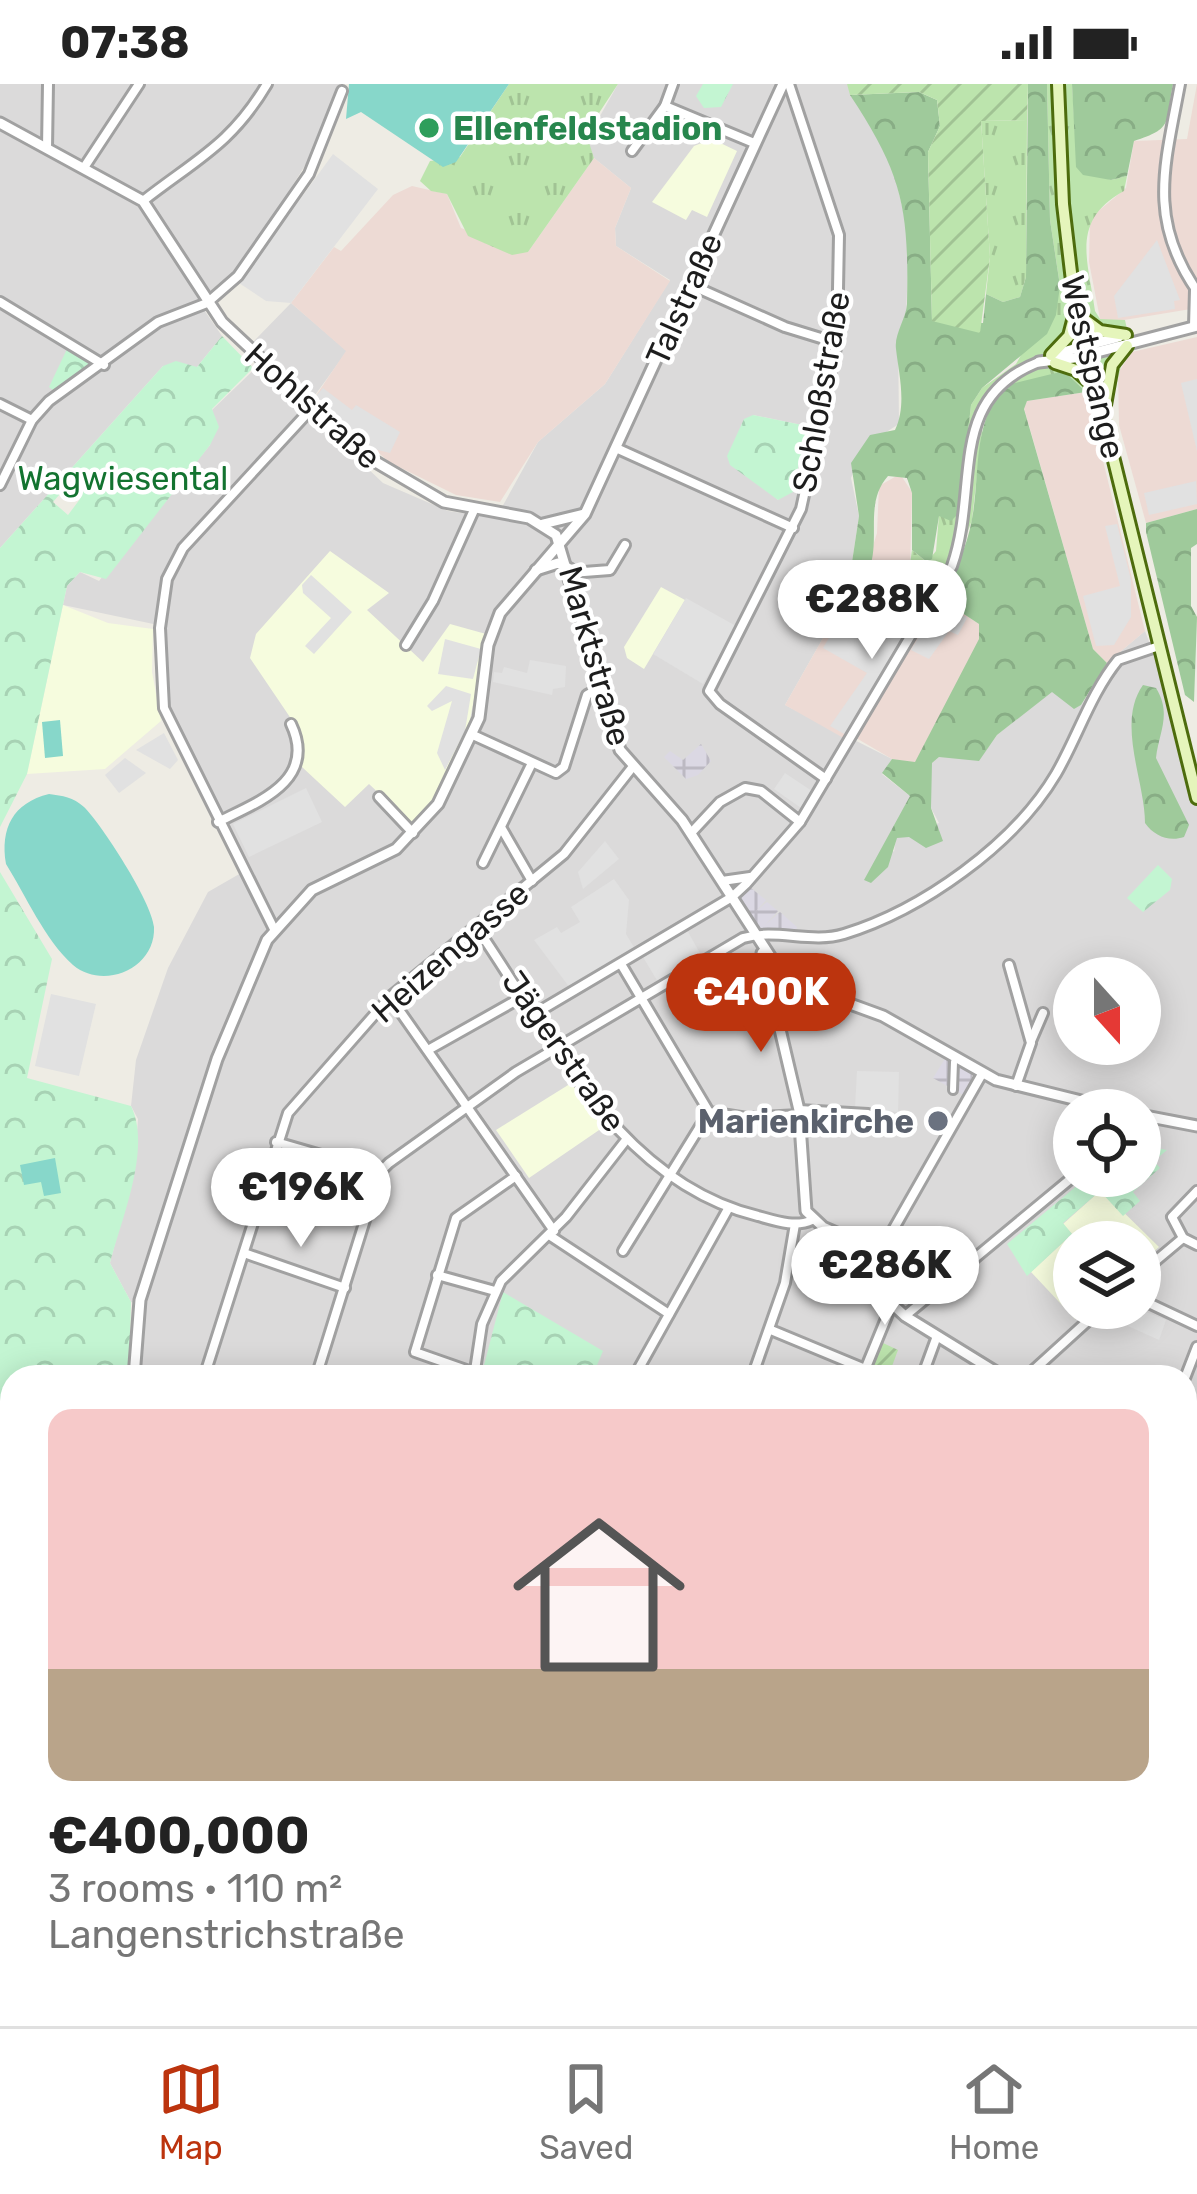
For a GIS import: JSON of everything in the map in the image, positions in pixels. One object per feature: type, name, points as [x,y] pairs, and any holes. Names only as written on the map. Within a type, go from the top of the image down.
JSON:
[{"type":"main road","name":"Westspange","points":[[1058,84],[1074,298],[1197,798]]},
{"type":"main road","points":[[1074,298],[1072,330],[1053,359],[1083,375],[1097,389]]},
{"type":"main road","points":[[1078,314],[1100,331],[1126,340],[1108,376],[1105,420]]},
{"type":"street","points":[[47,84],[47,148]]},
{"type":"street","points":[[85,166],[139,84]]},
{"type":"street","points":[[2,127],[85,166],[143,201],[217,149],[248,117],[267,84]]},
{"type":"street","points":[[632,151],[665,106],[674,84]]},
{"type":"street","name":"Talstraße","points":[[414,834],[438,804],[472,735],[493,627],[529,574],[585,514],[754,143],[786,84]]},
{"type":"street","name":"Schloßstraße","points":[[786,84],[826,181],[839,235],[837,343],[793,528],[709,686],[719,704],[826,779]]},
{"type":"street","points":[[536,1013],[732,897],[800,822],[952,566],[965,519],[979,410],[1000,381],[1039,362],[1196,326],[1196,290],[1163,224],[1166,158],[1180,84]]},
{"type":"street","points":[[0,484],[32,420],[49,401],[158,322],[207,303],[238,276],[309,174],[342,91]]},
{"type":"street","points":[[665,106],[754,143]]},
{"type":"street","name":"Hohlstraße","points":[[143,201],[207,303],[311,408],[390,474],[474,510],[543,524]]},
{"type":"street","points":[[692,285],[785,327],[837,343]]},
{"type":"street","points":[[0,302],[104,365]]},
{"type":"street","points":[[0,404],[32,420]]},
{"type":"street","points":[[274,929],[217,822],[160,693],[160,628],[167,579],[211,513],[311,408]]},
{"type":"street","points":[[616,448],[793,528]]},
{"type":"street","points":[[406,645],[474,510]]},
{"type":"street","points":[[543,524],[585,514]]},
{"type":"street","points":[[543,524],[561,542]]},
{"type":"street","name":"Marktstraße","points":[[561,542],[620,750],[631,769]]},
{"type":"street","points":[[529,574],[558,563],[571,571],[610,570],[625,545]]},
{"type":"street","points":[[320,1365],[380,1172],[556,1048],[756,937],[846,933],[912,902],[968,865],[1037,803],[1118,660],[1159,646]]},
{"type":"street","points":[[472,735],[549,774],[561,770],[587,695],[602,687]]},
{"type":"street","points":[[217,822],[285,786],[298,754],[291,724]]},
{"type":"street","points":[[484,863],[531,765]]},
{"type":"street","points":[[631,769],[691,833],[756,937],[790,980],[883,1016],[982,1074],[1053,1095]]},
{"type":"street","name":"Heizengasse","points":[[208,1365],[276,1142],[295,1103],[390,997],[571,847],[631,769]]},
{"type":"street","points":[[691,833],[721,802],[745,788],[761,791],[800,822]]},
{"type":"street","points":[[134,1365],[134,1336],[144,1287],[217,1058],[274,929],[312,890],[414,834],[379,797]]},
{"type":"street","points":[[501,827],[519,867],[532,881]]},
{"type":"street","points":[[722,881],[752,877]]},
{"type":"street","name":"Jägerstraße","points":[[477,928],[556,1048],[626,1140],[728,1209],[795,1224],[812,1220]]},
{"type":"street","points":[[756,937],[799,1113],[802,1193],[812,1220],[871,1248],[892,1304],[982,1365]]},
{"type":"street","points":[[621,964],[709,1112]]},
{"type":"street","points":[[1009,965],[1030,1042]]},
{"type":"street","points":[[770,987],[790,980]]},
{"type":"street","points":[[428,1050],[524,996]]},
{"type":"street","points":[[390,997],[552,1233],[669,1314]]},
{"type":"street","points":[[1016,1087],[1043,1013]]},
{"type":"street","points":[[953,1090],[954,1062]]},
{"type":"street","points":[[885,1279],[889,1237],[982,1074]]},
{"type":"street","points":[[709,1112],[747,1118],[868,1114],[884,1122]]},
{"type":"street","points":[[623,1251],[709,1112]]},
{"type":"street","points":[[1161,1119],[1197,1126]]},
{"type":"street","points":[[476,1365],[482,1324],[495,1291],[552,1233],[626,1140]]},
{"type":"street","points":[[276,1142],[380,1172]]},
{"type":"street","points":[[446,1365],[415,1354],[456,1218],[515,1175]]},
{"type":"street","points":[[1197,1191],[1172,1217],[1183,1238],[1197,1245]]},
{"type":"street","points":[[905,1316],[1053,1193]]},
{"type":"street","points":[[641,1365],[728,1209]]},
{"type":"street","points":[[757,1365],[770,1330],[795,1224]]},
{"type":"street","points":[[856,1237],[889,1237]]},
{"type":"street","points":[[1161,1256],[1183,1238]]},
{"type":"street","points":[[244,1253],[345,1288]]},
{"type":"street","points":[[437,1275],[495,1291]]},
{"type":"street","points":[[867,1365],[892,1304]]},
{"type":"street","points":[[1161,1309],[1197,1326]]},
{"type":"street","points":[[1043,1365],[1080,1329]]},
{"type":"street","points":[[770,1330],[847,1365]]},
{"type":"street","points":[[926,1365],[937,1336]]},
{"type":"shaded area","points":[[0,84],[340,84],[312,154],[269,224],[238,268],[198,301],[222,336],[197,367],[163,366],[0,548]]},
{"type":"shaded area","name":"Ellenfeldstadion","points":[[349,84],[509,84],[456,162],[443,167],[361,112],[346,119]]},
{"type":"shaded area","points":[[618,84],[847,84],[890,156],[909,235],[906,319],[898,334],[899,424],[864,446],[851,478],[859,516],[849,582],[841,594],[844,601],[785,705],[892,759],[882,774],[910,796],[890,835],[888,845],[894,852],[896,838],[939,823],[931,808],[932,763],[940,756],[979,760],[997,735],[1052,691],[1074,708],[1081,705],[1107,663],[1145,631],[1197,768],[1197,1365],[140,1365],[142,1306],[131,1302],[110,1263],[134,1169],[138,1119],[131,1106],[136,1060],[168,968],[208,892],[248,869],[186,748],[166,695],[163,626],[63,605],[67,586],[80,572],[99,581],[210,445],[215,421],[212,410],[264,360],[253,342],[291,303],[347,351],[305,409],[383,483],[448,511],[496,518],[538,442],[605,384],[670,280],[616,246],[615,228],[631,188],[594,158],[587,139]],"holes":[[[753,415],[807,426],[778,500],[756,480]]]},
{"type":"shaded area","points":[[1197,84],[1197,308],[1112,322],[1100,319],[1089,262],[1090,218],[1126,188],[1134,141],[1187,139]]},
{"type":"shaded area","points":[[712,139],[737,151],[707,217],[692,210],[686,220],[652,202],[694,146]]},
{"type":"shaded area","points":[[333,154],[378,189],[291,303],[266,301],[239,283]]},
{"type":"shaded area","points":[[594,158],[631,188],[615,228],[616,246],[670,281],[605,384],[538,442],[500,502],[456,495],[389,462],[315,397],[346,351],[291,303],[334,247],[341,251],[393,195],[412,186],[447,194],[461,228],[528,252]]},
{"type":"shaded area","points":[[1157,240],[1180,300],[1174,301],[1175,309],[1118,318],[1114,296]]},
{"type":"shaded area","points":[[1197,337],[1197,509],[1146,523],[1119,425],[1118,373],[1132,352]]},
{"type":"shaded area","points":[[1197,379],[1197,451],[1181,383]]},
{"type":"shaded area","points":[[323,388],[352,410],[356,405],[400,432],[390,453],[374,449],[315,397]]},
{"type":"shaded area","points":[[1086,392],[1145,631],[1107,663],[1093,649],[1024,408],[1027,401]]},
{"type":"shaded area","points":[[900,474],[912,492],[910,571],[947,587],[941,599],[979,624],[980,639],[915,763],[892,759],[851,735],[847,740],[785,705],[844,601],[861,585],[877,533],[879,486]]},
{"type":"shaded area","points":[[1196,481],[1197,504],[1149,515],[1144,493]]},
{"type":"shaded area","points":[[1117,524],[1131,580],[1131,617],[1114,645],[1096,646],[1083,596],[1120,586],[1105,526]]},
{"type":"shaded area","points":[[330,551],[389,593],[367,610],[423,662],[450,624],[486,634],[468,731],[434,800],[414,826],[369,784],[345,807],[302,767],[298,729],[250,658],[256,634]]},
{"type":"shaded area","points":[[311,575],[352,612],[314,654],[305,646],[331,618],[303,593],[302,585]]},
{"type":"shaded area","points":[[661,587],[685,600],[644,669],[627,658],[624,647]]},
{"type":"shaded area","points":[[686,598],[736,626],[703,684],[653,654]]},
{"type":"shaded area","points":[[850,602],[903,637],[846,735],[830,726],[867,673],[823,648]]},
{"type":"shaded area","points":[[939,603],[967,618],[958,635],[949,631],[929,659],[911,650]]},
{"type":"shaded area","points":[[63,605],[108,623],[153,629],[152,672],[161,721],[105,769],[27,774]]},
{"type":"shaded area","points":[[445,639],[481,649],[473,679],[438,674]]},
{"type":"shaded area","points":[[530,660],[566,666],[565,687],[553,689],[552,695],[493,682],[494,672],[502,673],[504,667],[527,673]]},
{"type":"shaded area","points":[[446,686],[471,694],[465,731],[445,770],[437,753],[452,701],[432,711],[427,706]]},
{"type":"shaded area","points":[[60,720],[63,756],[45,758],[42,722]]},
{"type":"shaded area","points":[[164,733],[178,760],[170,769],[136,750]]},
{"type":"shaded area","points":[[701,744],[711,761],[698,775],[686,779],[664,757],[670,751],[683,760]]},
{"type":"shaded area","points":[[125,758],[146,773],[119,793],[105,775]]},
{"type":"shaded area","points":[[785,773],[812,791],[801,808],[774,789]]},
{"type":"shaded area","points":[[306,788],[322,822],[249,857],[233,824]]},
{"type":"shaded area","points":[[49,794],[84,807],[114,846],[145,900],[154,927],[152,941],[147,954],[126,971],[99,976],[73,965],[45,930],[6,864],[5,839],[12,819],[26,804]]},
{"type":"shaded area","points":[[605,841],[619,859],[583,889],[578,872]]},
{"type":"shaded area","points":[[614,879],[629,900],[626,934],[635,949],[570,988],[534,940],[557,927],[561,933],[580,922],[571,907]]},
{"type":"shaded area","points":[[746,884],[766,900],[756,911],[767,902],[778,911],[765,925],[780,912],[797,927],[795,934],[755,935],[732,897]]},
{"type":"shaded area","points":[[687,930],[702,957],[658,982],[643,957]]},
{"type":"shaded area","points":[[51,994],[96,1004],[79,1076],[35,1066]]},
{"type":"shaded area","points":[[946,1057],[973,1073],[967,1097],[933,1078]]},
{"type":"shaded area","points":[[857,1071],[899,1072],[898,1112],[855,1108]]},
{"type":"shaded area","points":[[573,1082],[605,1126],[529,1178],[496,1130]]},
{"type":"shaded area","points":[[55,1158],[61,1193],[44,1196],[41,1182],[24,1185],[20,1165]]},
{"type":"shaded area","points":[[1093,1197],[1108,1197],[1133,1221],[1066,1221]]},
{"type":"shaded area","points":[[821,1244],[857,1252],[869,1262],[870,1299],[813,1289]]},
{"type":"shaded area","points":[[1053,1252],[1053,1296],[1031,1272]]},
{"type":"shaded area","points":[[1161,1318],[1166,1320],[1159,1340],[1135,1329],[1161,1329]]},
{"type":"green space","points":[[509,84],[618,84],[586,133],[594,158],[528,252],[512,255],[468,236],[447,194],[431,191],[420,181],[430,161],[460,157]]},
{"type":"green space","points":[[703,84],[733,84],[721,107],[704,108],[696,96]]},
{"type":"green space","points":[[847,84],[1028,84],[1027,120],[981,121],[990,257],[980,333],[932,321],[928,152],[940,126],[937,100],[919,92],[850,95]]},
{"type":"green space","points":[[1028,84],[1047,84],[1050,220],[1060,286],[1056,315],[1047,334],[982,388],[971,405],[959,513],[951,521],[939,516],[932,559],[927,562],[912,550],[912,493],[907,478],[888,476],[875,506],[868,572],[841,602],[849,582],[859,516],[851,463],[870,435],[895,430],[899,420],[896,343],[907,304],[899,194],[882,148],[850,95],[919,92],[937,100],[940,126],[928,152],[932,321],[983,323],[986,294],[1003,302],[1020,297],[1026,277]]},
{"type":"green space","points":[[1047,84],[1072,84],[1077,167],[1111,180],[1127,176],[1124,191],[1107,203],[1089,228],[1087,258],[1095,311],[1100,319],[1125,320],[1132,352],[1122,362],[1116,387],[1086,392],[1064,371],[983,421],[972,520],[947,587],[909,571],[912,550],[927,562],[936,551],[939,515],[959,513],[971,405],[982,388],[1016,364],[1060,286],[1050,220]]},
{"type":"green space","points":[[1072,84],[1173,84],[1166,123],[1134,141],[1127,176],[1111,180],[1083,175],[1076,167]]},
{"type":"green space","points":[[1027,120],[1026,277],[1020,297],[1003,302],[986,294],[990,257],[981,121]]},
{"type":"green space","name":"Wagwiesental","points":[[222,336],[253,368],[212,409],[219,427],[210,445],[106,579],[80,572],[67,586],[27,774],[0,827],[0,548],[163,366],[176,361],[197,367]],"holes":[[[66,487],[80,499],[68,515],[53,502]]]},
{"type":"green space","points":[[67,349],[91,365],[53,390],[49,387]]},
{"type":"green space","points":[[1064,371],[1086,392],[1027,401],[1024,409],[1093,649],[1107,663],[1074,709],[1052,692],[997,735],[979,761],[939,757],[932,763],[931,808],[943,841],[926,848],[909,837],[897,838],[888,867],[871,883],[864,880],[910,796],[882,773],[892,759],[915,762],[979,639],[979,624],[941,599],[970,530],[979,448],[988,415],[1007,385]]},
{"type":"green space","points":[[753,415],[807,426],[793,492],[778,500],[730,465],[727,456],[744,419]]},
{"type":"green space","points":[[1197,509],[1197,544],[1191,548],[1191,606],[1197,617],[1194,702],[1185,695],[1146,523]]},
{"type":"green space","points":[[1143,685],[1156,688],[1161,697],[1163,723],[1156,758],[1189,825],[1184,837],[1162,837],[1145,823],[1132,734],[1135,700]]},
{"type":"green space","points":[[1158,865],[1172,879],[1170,890],[1143,912],[1127,898]]},
{"type":"green space","points":[[0,872],[52,959],[27,1078],[131,1106],[138,1142],[132,1184],[110,1263],[131,1302],[129,1365],[0,1365]]},
{"type":"green space","points":[[1063,1197],[1093,1197],[1065,1221],[1053,1221],[1053,1252],[1027,1276],[1007,1244]]},
{"type":"green space","points":[[1106,1197],[1137,1197],[1140,1201],[1123,1216]]},
{"type":"green space","points":[[503,1292],[603,1351],[597,1365],[484,1365]]},
{"type":"green space","points":[[883,1343],[898,1350],[892,1365],[873,1365]]},
{"type":"place","name":"Ellenfeldstadion","points":[[429,128]]},
{"type":"place","name":"Marienkirche","points":[[938,1121]]}]
